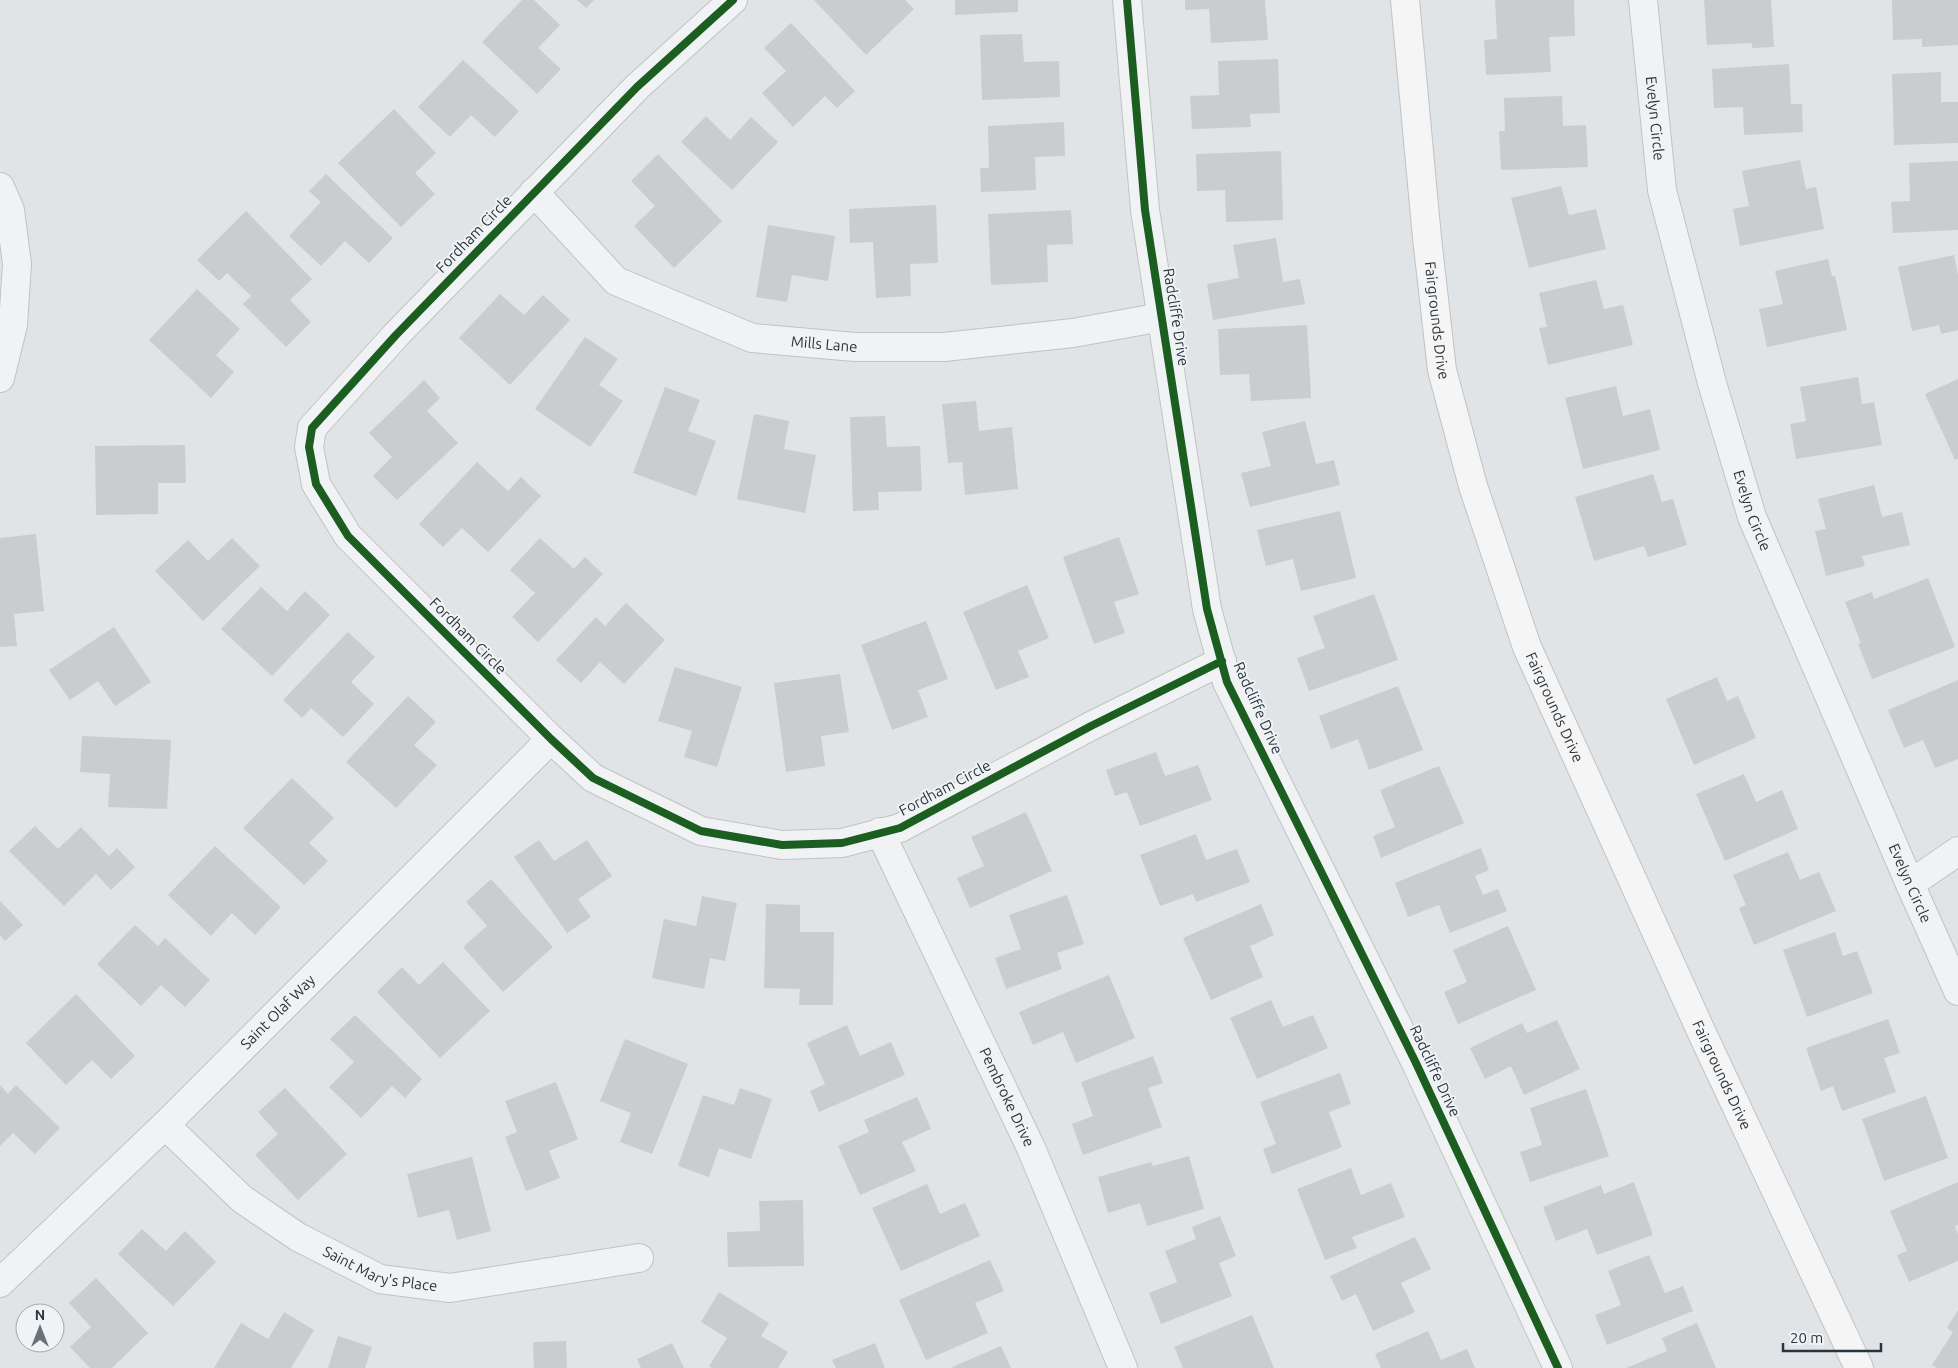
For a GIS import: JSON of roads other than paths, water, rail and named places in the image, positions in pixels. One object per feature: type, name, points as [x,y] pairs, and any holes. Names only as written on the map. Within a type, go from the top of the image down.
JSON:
[{"type":"main road","name":"Fairgrounds Drive","points":[[1405,0],[1427,238],[1442,370],[1473,486],[1527,647],[1701,1031],[1859,1368]]},
{"type":"street","name":"Fordham Circle","points":[[733,0],[637,87],[396,335],[312,428],[309,448],[316,484],[348,536],[592,778],[701,831],[782,845],[842,843],[900,828],[1091,726],[1222,661]]},
{"type":"street","name":"Radcliffe Drive","points":[[1127,0],[1146,210],[1207,609],[1228,682],[1415,1061],[1558,1368]]},
{"type":"street","name":"Evelyn Circle","points":[[1643,0],[1662,190],[1720,412],[1752,517],[1958,991]]},
{"type":"street","points":[[0,187],[10,210],[17,264],[13,325],[0,378]]},
{"type":"street","name":"Mills Lane","points":[[534,192],[616,281],[752,338],[855,347],[944,347],[1073,333],[1162,317]]},
{"type":"street","name":"Saint Olaf Way","points":[[0,1283],[165,1125],[551,739]]},
{"type":"street","name":"Pembroke Drive","points":[[880,832],[1030,1148],[1123,1368]]},
{"type":"street","points":[[1910,884],[1958,851]]},
{"type":"street","name":"Saint Mary's Place","points":[[165,1125],[242,1199],[298,1237],[380,1278],[450,1288],[639,1258]]}]
